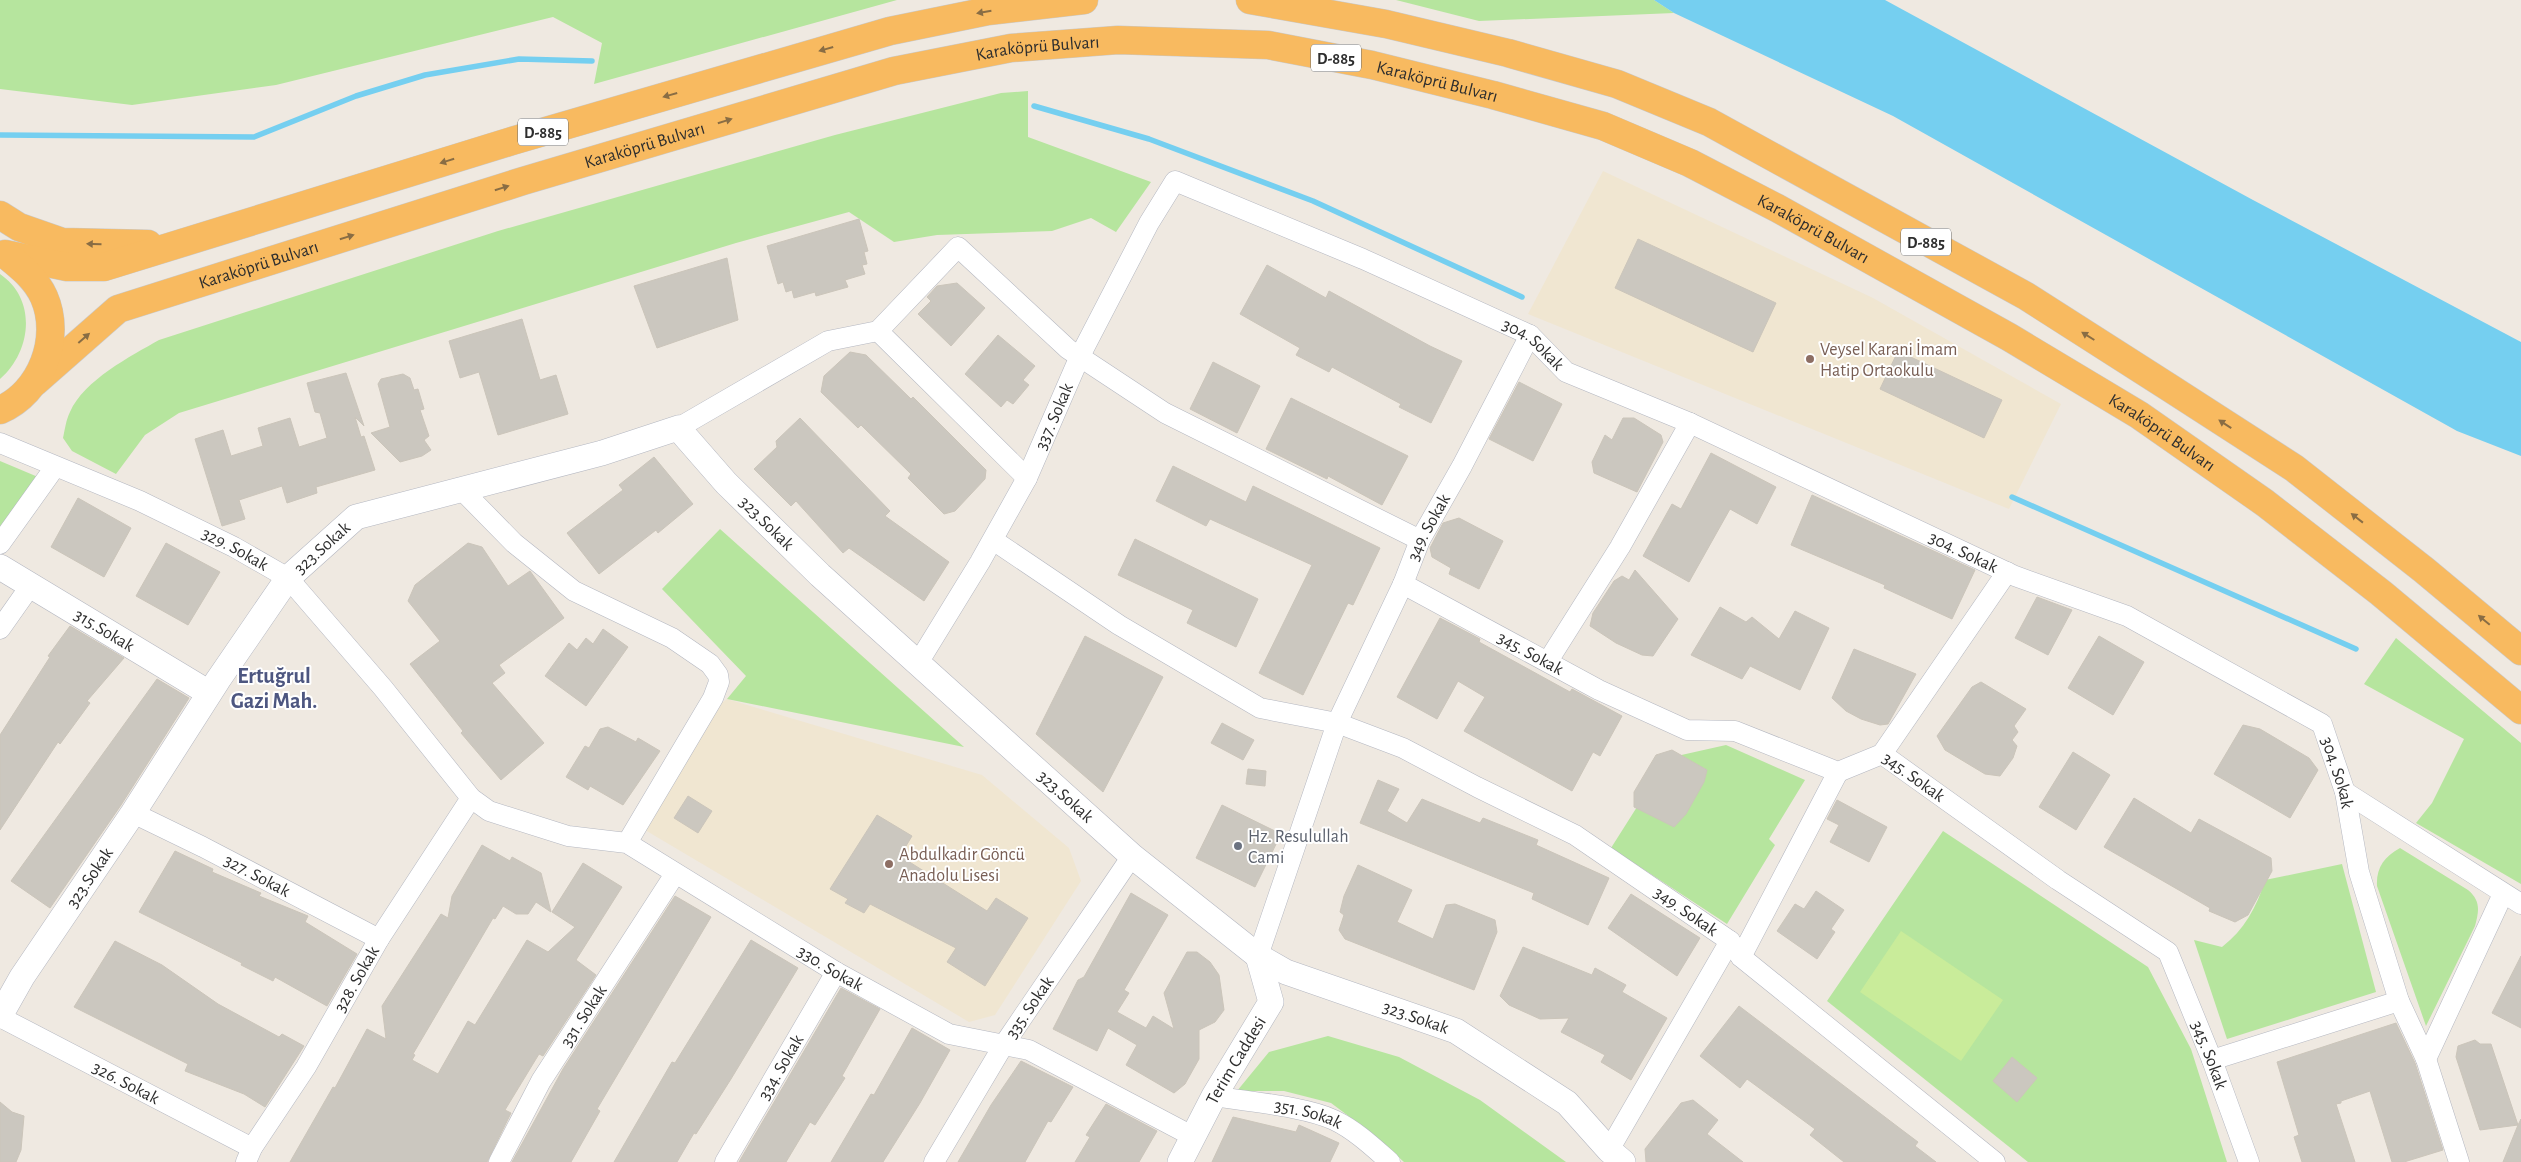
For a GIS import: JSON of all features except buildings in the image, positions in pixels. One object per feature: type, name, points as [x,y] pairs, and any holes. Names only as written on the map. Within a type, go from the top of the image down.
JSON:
[{"type":"highway","name":"D-885","points":[[3,253],[68,267],[104,267],[512,141],[890,31],[988,10],[1084,0]]},
{"type":"highway","name":"D-885","points":[[1250,0],[1386,24],[1508,53],[1617,84],[1709,122],[2026,296],[2294,468],[2424,570],[2521,651]]},
{"type":"highway","name":"Karaköprü Bulvarı","points":[[0,410],[20,397],[118,309],[522,182],[894,71],[1011,48],[1108,41],[1268,45],[1372,65],[1493,95],[1603,126],[1690,163],[1777,208],[2001,332],[2139,415],[2265,503],[2381,593],[2521,710]]},
{"type":"highway","points":[[0,215],[19,227],[62,242],[177,244]]},
{"type":"highway","points":[[3,253],[28,273],[44,298],[51,326],[47,355],[35,382]]},
{"type":"street","name":"337. Sokak","points":[[918,663],[993,540],[1027,478],[1080,356],[1149,223],[1175,181],[1191,188]]},
{"type":"street","name":"304. Sokak","points":[[1191,188],[1363,259],[1530,335],[1566,372],[1690,423],[2007,572],[2127,616],[2322,724],[2345,792],[2359,872],[2399,1001],[2426,1059],[2459,1162]]},
{"type":"street","points":[[678,428],[828,341],[878,331],[958,247],[1043,328],[1080,356],[1164,413],[1420,540]]},
{"type":"street","points":[[878,331],[1027,478]]},
{"type":"street","name":"349. Sokak","points":[[1258,956],[1337,723],[1404,584],[1420,540],[1462,466],[1530,335]]},
{"type":"street","points":[[1548,661],[1620,547],[1690,423]]},
{"type":"street","name":"323.Sokak","points":[[0,1017],[22,976],[133,813],[209,693],[288,578],[356,517],[602,453],[678,428],[726,483],[820,575],[1132,856],[1258,956],[1286,972],[1456,1031],[1567,1103],[1616,1156]]},
{"type":"street","name":"329. Sokak","points":[[0,443],[140,501],[234,546],[288,578],[383,688],[471,798]]},
{"type":"street","points":[[0,544],[55,467]]},
{"type":"street","points":[[461,489],[514,543],[574,590],[672,638],[710,664],[718,675],[719,682],[713,698],[627,843]]},
{"type":"street","points":[[993,540],[1119,625],[1260,708],[1337,723]]},
{"type":"street","name":"315.Sokak","points":[[0,567],[209,693]]},
{"type":"street","points":[[1882,754],[2007,572]]},
{"type":"street","name":"345. Sokak","points":[[1404,584],[1599,690],[1687,730],[1735,731],[1838,772],[1882,754],[2058,880],[2168,952],[2212,1060],[2249,1162]]},
{"type":"street","points":[[0,629],[30,586]]},
{"type":"street","name":"349. Sokak","points":[[1337,723],[1403,748],[1575,835],[1735,949],[1974,1155],[1995,1162]]},
{"type":"street","points":[[1616,1156],[1838,772]]},
{"type":"street","points":[[2345,792],[2521,904]]},
{"type":"street","name":"330. Sokak","points":[[471,798],[489,811],[568,836],[627,843],[836,972],[949,1034],[1029,1050],[1192,1136]]},
{"type":"street","name":"328. Sokak","points":[[249,1155],[306,1067],[380,939],[471,798]]},
{"type":"street","name":"327. Sokak","points":[[133,813],[203,847],[380,939]]},
{"type":"street","name":"335. Sokak","points":[[934,1162],[1003,1046],[1132,856]]},
{"type":"street","name":"331. Sokak","points":[[499,1162],[541,1081],[675,874]]},
{"type":"street","points":[[2426,1059],[2503,894]]},
{"type":"street","name":"Terim Caddesi","points":[[1180,1162],[1214,1096],[1271,1002],[1258,956]]},
{"type":"street","name":"334. Sokak","points":[[725,1162],[836,972]]},
{"type":"street","points":[[2212,1060],[2399,1001]]},
{"type":"street","name":"326. Sokak","points":[[0,1017],[249,1155]]},
{"type":"street","name":"351. Sokak","points":[[1214,1096],[1293,1109],[1334,1120],[1370,1144],[1390,1162]]},
{"type":"shaded area","name":"Veysel Karani İmam Hatip Ortaokulu","points":[[1603,171],[1873,298],[2061,404],[2009,509],[1528,314]]},
{"type":"shaded area","name":"Abdulkadir Göncü Anadolu Lisesi","points":[[727,699],[982,775],[1069,848],[1081,881],[995,1015],[969,1022],[645,830],[713,709]]},
{"type":"green space","points":[[0,0],[897,0],[594,84],[602,43],[553,17],[276,85],[132,105],[0,89]]},
{"type":"green space","points":[[1396,0],[1654,0],[1674,13],[1479,21]]},
{"type":"green space","points":[[1028,91],[1028,137],[1151,182],[1116,232],[1091,218],[1052,231],[937,235],[894,242],[849,212],[736,243],[179,413],[145,435],[116,474],[72,451],[63,438],[70,412],[86,390],[109,370],[159,340],[498,231],[835,135],[1001,93]]},
{"type":"green space","points":[[0,274],[12,285],[20,298],[25,312],[26,326],[24,341],[18,355],[0,379]]},
{"type":"green space","points":[[0,461],[38,477],[0,532]]},
{"type":"green space","points":[[720,529],[964,747],[727,699],[746,676],[662,589]]},
{"type":"green space","points":[[2396,638],[2521,743],[2521,884],[2416,823],[2432,803],[2464,739],[2364,684]]},
{"type":"green space","points":[[1726,745],[1805,780],[1769,839],[1775,845],[1727,924],[1611,848],[1668,758]]},
{"type":"green space","points":[[1943,831],[2148,967],[2191,1049],[2227,1162],[2028,1162],[1827,1001]]},
{"type":"green space","points":[[2400,848],[2468,890],[2475,898],[2478,906],[2475,926],[2426,1026],[2377,886],[2378,874],[2385,859]]},
{"type":"green space","points":[[2342,864],[2376,992],[2227,1039],[2194,940],[2222,947],[2237,933],[2249,917],[2265,880]]},
{"type":"green space","points":[[1901,931],[2003,1000],[1961,1061],[1860,992]]},
{"type":"green space","points":[[1328,1036],[1399,1057],[1480,1100],[1566,1162],[1404,1162],[1370,1132],[1331,1103],[1284,1091],[1237,1091],[1269,1052]]},
{"type":"water","points":[[1654,0],[1885,0],[2253,200],[2521,342],[2521,456],[2457,431],[1893,116],[1674,13]]},
{"type":"waterway","points":[[0,135],[254,137],[356,96],[425,75],[519,59],[592,61]]},
{"type":"waterway","points":[[1034,106],[1149,139],[1313,201],[1522,297]]},
{"type":"waterway","points":[[2012,497],[2356,649]]},
{"type":"place","name":"Veysel Karani İmam Hatip Ortaokulu","points":[[1810,359]]},
{"type":"place","name":"Hz. Resulullah Cami","points":[[1238,846]]},
{"type":"place","name":"Abdulkadir Göncü Anadolu Lisesi","points":[[889,864]]},
{"type":"district","name":"Ertuğrul Gazi Mah.","points":[[274,688]]}]
